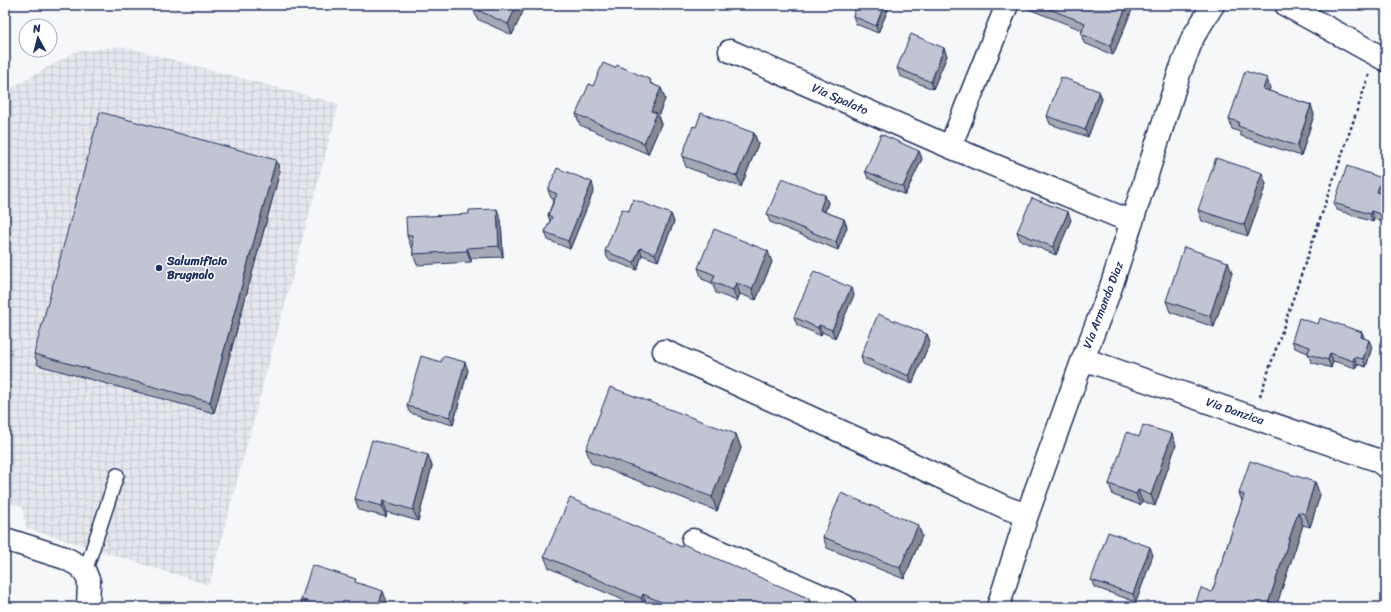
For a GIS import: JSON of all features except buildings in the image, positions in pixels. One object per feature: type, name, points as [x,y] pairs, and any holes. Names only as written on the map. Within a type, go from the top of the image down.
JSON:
[{"type":"street","points":[[950,147],[1007,5]]},
{"type":"street","name":"Via Armando Diaz","points":[[998,607],[1027,515],[1083,359],[1110,290],[1180,72],[1193,37],[1213,5]]},
{"type":"street","points":[[1286,5],[1378,66]]},
{"type":"street","name":"Via Spalato","points":[[730,51],[950,147],[1132,222]]},
{"type":"street","points":[[664,351],[1007,508],[1027,515]]},
{"type":"street","name":"Via Danzica","points":[[1083,359],[1376,460],[1386,467]]},
{"type":"street","points":[[5,539],[65,558],[78,565],[85,572],[88,582],[88,607]]},
{"type":"street","points":[[693,540],[838,602],[845,606],[844,607]]},
{"type":"lane","points":[[85,572],[117,475]]},
{"type":"path","points":[[1260,398],[1378,66]]},
{"type":"shaded area","points":[[121,46],[339,104],[209,585],[26,528],[22,507],[5,502],[5,91],[75,52]]},
{"type":"place","name":"Salumificio Brugnolo","points":[[159,268]]}]
